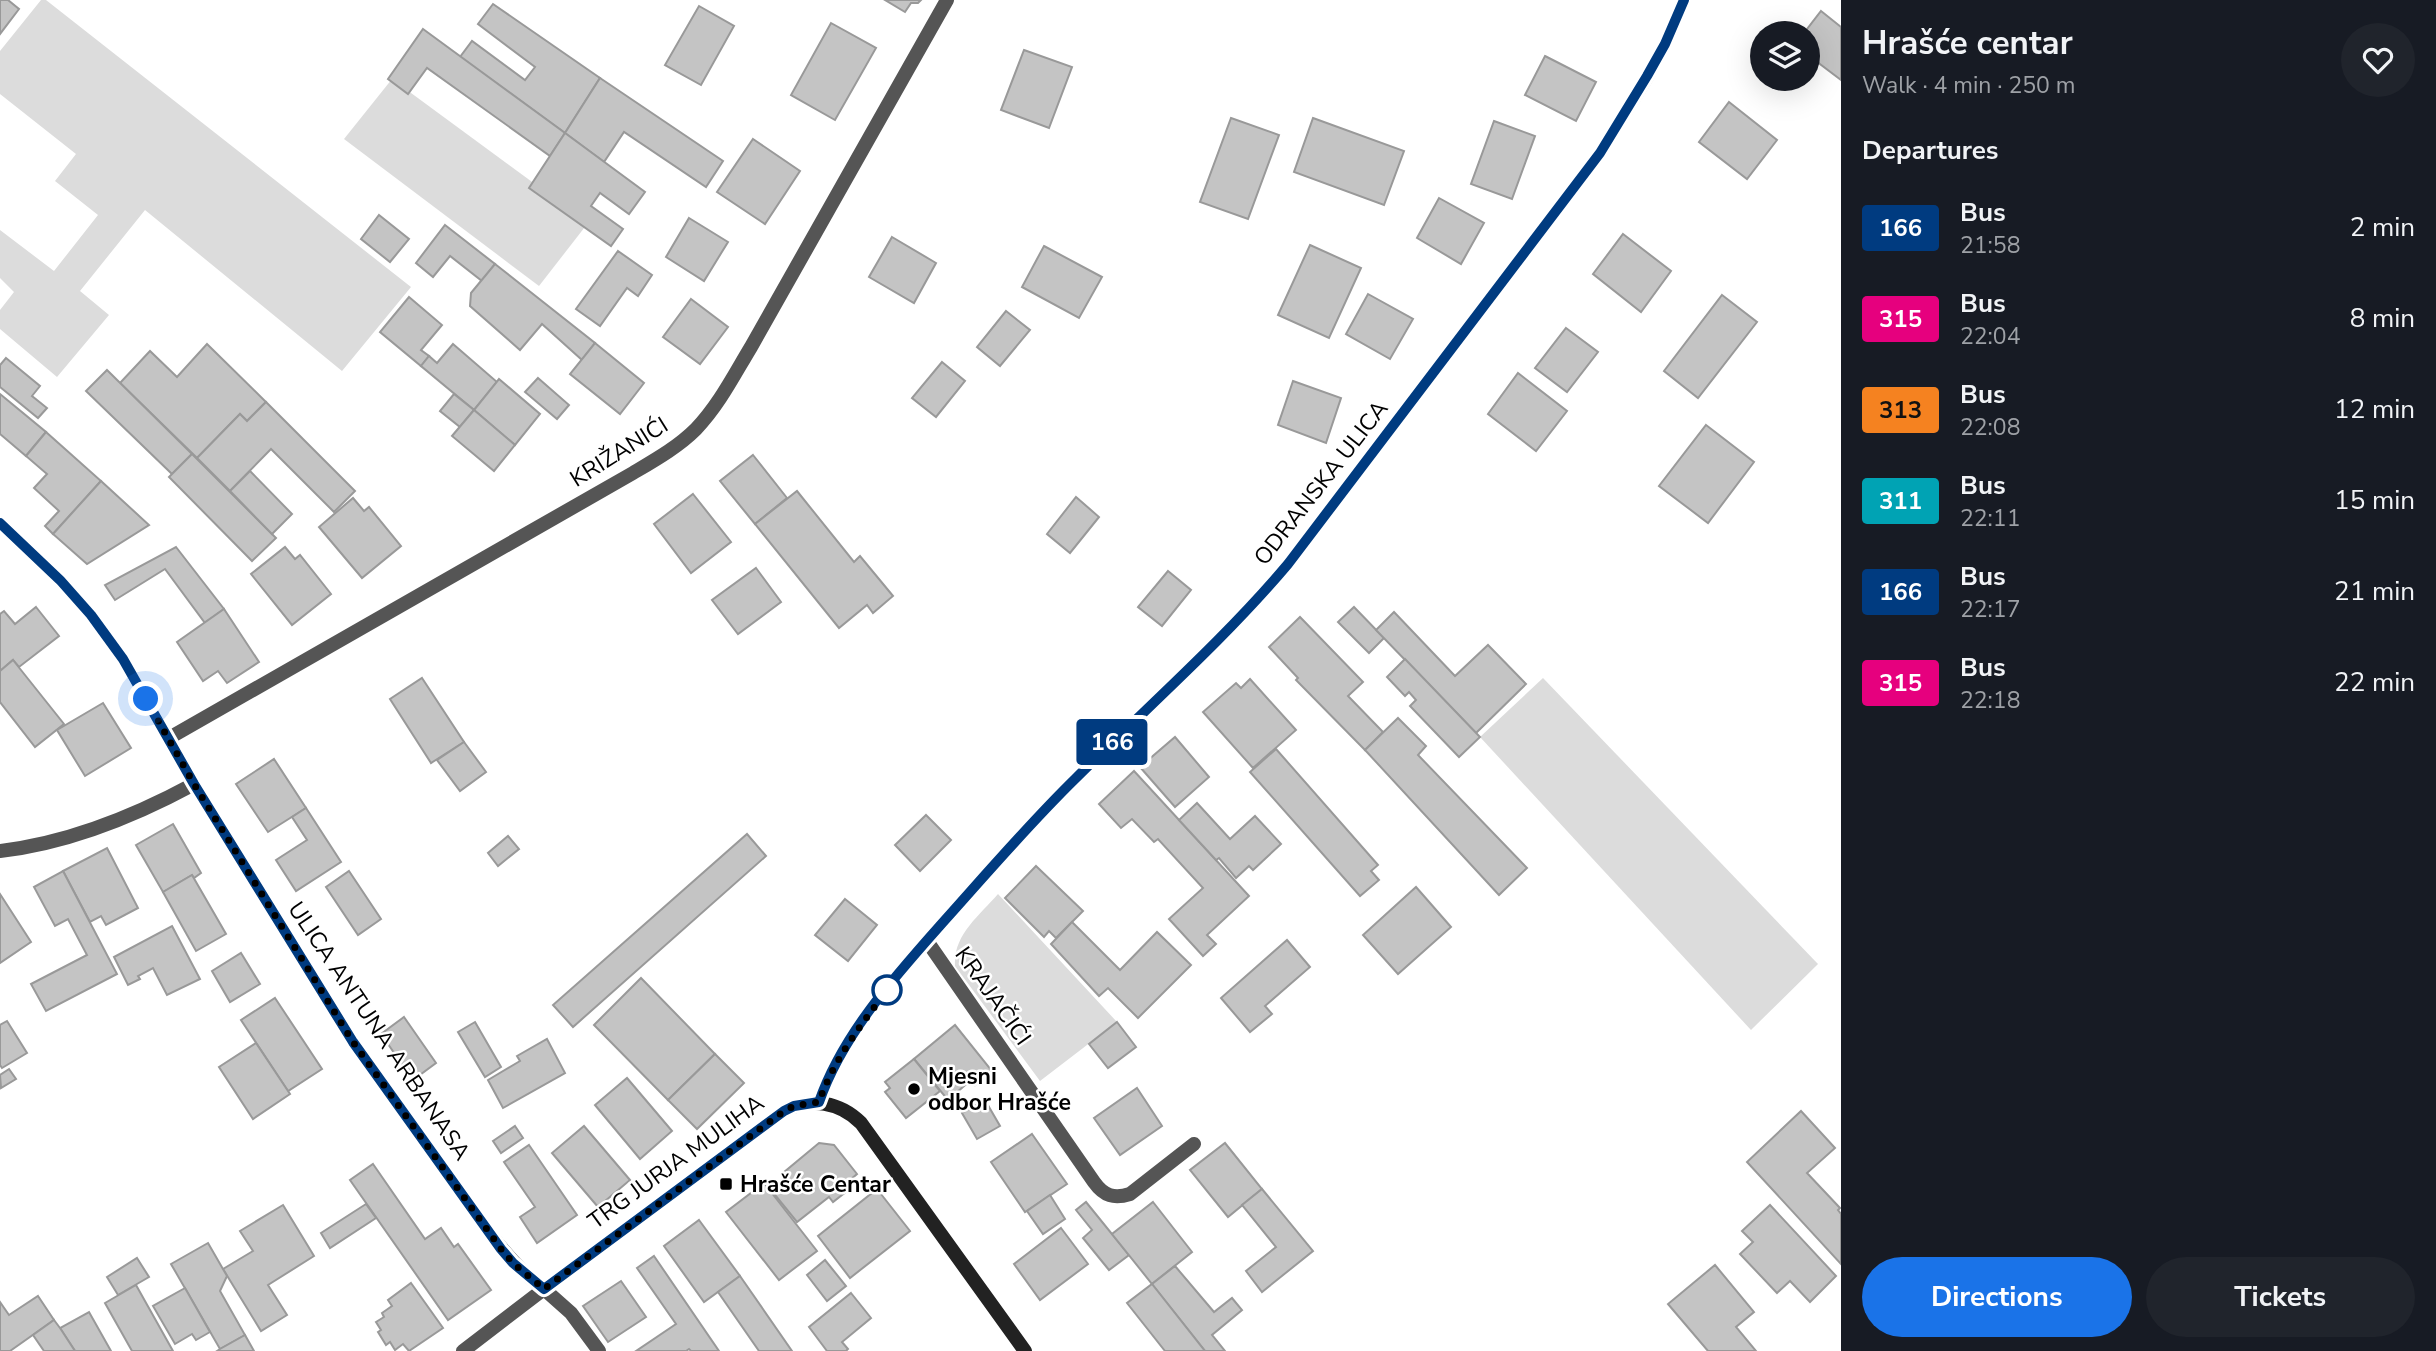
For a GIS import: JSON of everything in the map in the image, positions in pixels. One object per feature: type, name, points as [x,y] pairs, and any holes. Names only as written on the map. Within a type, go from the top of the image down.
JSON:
[{"type":"main road","name":"ULICA ANTUNA ARBANASA","points":[[0,523],[60,580],[91,615],[123,659],[194,784],[353,1042],[505,1254],[544,1289]]},
{"type":"main road","name":"TRG JURJA MULIHA","points":[[544,1289],[784,1111],[794,1106],[819,1102]]},
{"type":"main road","points":[[819,1102],[843,1109],[861,1123],[1024,1351]]},
{"type":"street","name":"KRIŽANIĆI","points":[[169,738],[634,473],[672,449],[696,428],[718,402],[751,347],[947,0]]},
{"type":"street","name":"ODRANSKA ULICA","points":[[927,941],[1072,781],[1236,622],[1288,564],[1600,153],[1665,44],[1684,0]]},
{"type":"street","points":[[0,851],[56,841],[96,829],[136,813],[194,784]]},
{"type":"street","points":[[819,1102],[826,1081],[856,1031],[927,941]]},
{"type":"street","name":"KRAJAČIĆI","points":[[927,941],[1088,1175],[1107,1195],[1118,1197],[1130,1194],[1194,1144]]},
{"type":"street","points":[[463,1351],[544,1289],[571,1313],[599,1351]]},
{"type":"shaded area","points":[[41,0],[46,0],[411,287],[342,371],[145,210],[80,291],[109,315],[57,377],[0,329],[0,310],[14,292],[0,278],[0,230],[54,271],[98,215],[55,181],[76,154],[0,94],[0,51]]},
{"type":"shaded area","points":[[392,79],[588,223],[539,286],[344,139]]},
{"type":"shaded area","points":[[1543,678],[1818,964],[1751,1030],[1480,737]]},
{"type":"shaded area","points":[[998,894],[1117,1022],[1040,1081],[955,966],[955,955],[963,935]]},
{"type":"building","points":[[0,0],[8,0],[19,9],[0,34]]},
{"type":"building","points":[[885,0],[921,0],[911,3],[905,12]]},
{"type":"building","points":[[493,4],[600,78],[565,133],[460,57],[472,41],[525,80],[535,67],[478,24]]},
{"type":"building","points":[[699,6],[734,26],[701,85],[665,65]]},
{"type":"building","points":[[1821,11],[1841,27],[1841,80],[1820,64],[1820,21],[1813,21]]},
{"type":"building","points":[[831,23],[876,48],[835,120],[791,95]]},
{"type":"building","points":[[423,29],[565,133],[550,156],[427,68],[408,94],[388,79]]},
{"type":"building","points":[[1024,50],[1072,67],[1049,128],[1001,110]]},
{"type":"building","points":[[1545,56],[1596,82],[1576,121],[1525,95]]},
{"type":"building","points":[[600,78],[723,161],[706,187],[624,132],[604,162],[565,133]]},
{"type":"building","points":[[1729,102],[1777,140],[1747,179],[1699,142]]},
{"type":"building","points":[[1231,118],[1279,135],[1248,219],[1200,202]]},
{"type":"building","points":[[1313,118],[1404,151],[1384,205],[1294,172]]},
{"type":"building","points":[[1494,121],[1535,136],[1512,199],[1471,184]]},
{"type":"building","points":[[565,133],[645,192],[629,214],[600,193],[591,206],[623,229],[611,246],[529,188]]},
{"type":"building","points":[[753,139],[800,171],[765,224],[717,192]]},
{"type":"building","points":[[1439,198],[1484,223],[1461,264],[1417,238]]},
{"type":"building","points":[[379,215],[409,239],[390,262],[361,239]]},
{"type":"building","points":[[689,218],[728,242],[704,281],[666,257]]},
{"type":"building","points":[[445,225],[495,264],[482,281],[450,256],[433,277],[416,263]]},
{"type":"building","points":[[1623,234],[1671,271],[1641,312],[1593,274]]},
{"type":"building","points":[[892,237],[936,263],[914,303],[869,277]]},
{"type":"building","points":[[1310,245],[1361,268],[1329,338],[1278,315]]},
{"type":"building","points":[[1044,246],[1102,277],[1079,318],[1022,287]]},
{"type":"building","points":[[618,251],[652,275],[638,296],[627,288],[600,326],[576,309]]},
{"type":"building","points":[[495,264],[595,343],[582,360],[542,324],[520,350],[470,306],[471,293]]},
{"type":"building","points":[[1368,294],[1413,319],[1390,359],[1346,334]]},
{"type":"building","points":[[1722,295],[1757,322],[1698,398],[1664,371]]},
{"type":"building","points":[[409,297],[442,325],[421,350],[429,356],[421,366],[380,332]]},
{"type":"building","points":[[691,299],[728,327],[700,364],[663,337]]},
{"type":"building","points":[[1006,311],[1030,330],[1000,366],[977,347]]},
{"type":"building","points":[[1566,328],[1598,352],[1567,392],[1535,368]]},
{"type":"building","points":[[595,343],[644,383],[620,414],[570,374]]},
{"type":"building","points":[[207,344],[266,402],[247,421],[240,414],[197,458],[120,383],[150,351],[177,377]]},
{"type":"building","points":[[453,344],[497,382],[474,410],[421,366],[429,356],[437,363]]},
{"type":"building","points":[[6,358],[40,386],[32,396],[47,408],[38,418],[0,387],[0,365]]},
{"type":"building","points":[[942,362],[965,381],[936,417],[912,398]]},
{"type":"building","points":[[107,370],[192,454],[172,474],[86,391]]},
{"type":"building","points":[[1518,373],[1567,411],[1536,451],[1488,414]]},
{"type":"building","points":[[538,378],[569,405],[557,419],[525,392]]},
{"type":"building","points":[[499,379],[540,414],[515,445],[474,410]]},
{"type":"building","points":[[1293,381],[1341,398],[1326,443],[1278,425]]},
{"type":"building","points":[[0,394],[46,432],[26,456],[0,434]]},
{"type":"building","points":[[454,394],[474,410],[460,427],[440,411]]},
{"type":"building","points":[[266,402],[355,491],[334,512],[271,449],[230,491],[197,458],[240,414],[247,421]]},
{"type":"building","points":[[474,410],[515,445],[494,471],[452,436]]},
{"type":"building","points":[[1706,425],[1754,462],[1708,523],[1659,486]]},
{"type":"building","points":[[46,432],[101,481],[53,534],[45,526],[59,511],[34,488],[47,474],[26,456]]},
{"type":"building","points":[[192,454],[276,538],[252,561],[169,477]]},
{"type":"building","points":[[753,455],[787,498],[755,524],[720,481]]},
{"type":"building","points":[[250,471],[292,514],[272,534],[230,491]]},
{"type":"building","points":[[101,481],[149,525],[87,564],[53,534]]},
{"type":"building","points":[[797,491],[854,562],[860,556],[893,596],[873,613],[867,605],[839,628],[755,524]]},
{"type":"building","points":[[693,494],[731,542],[691,573],[654,524]]},
{"type":"building","points":[[1076,497],[1099,517],[1070,553],[1047,534]]},
{"type":"building","points":[[353,498],[364,511],[369,507],[401,546],[362,578],[319,527]]},
{"type":"building","points":[[176,547],[224,609],[205,623],[165,569],[115,600],[105,585]]},
{"type":"building","points":[[285,547],[295,559],[300,555],[331,594],[292,625],[251,574]]},
{"type":"building","points":[[756,568],[781,602],[738,634],[712,600]]},
{"type":"building","points":[[1168,571],[1191,590],[1162,626],[1138,607]]},
{"type":"building","points":[[36,607],[59,636],[19,667],[13,660],[0,671],[0,614],[4,611],[15,624]]},
{"type":"building","points":[[1354,607],[1384,638],[1369,653],[1338,622]]},
{"type":"building","points":[[224,609],[259,662],[227,683],[218,671],[203,681],[177,642]]},
{"type":"building","points":[[1394,612],[1455,676],[1488,645],[1526,684],[1476,733],[1376,630]]},
{"type":"building","points":[[1300,617],[1363,682],[1348,696],[1383,732],[1365,750],[1296,680],[1298,678],[1269,647]]},
{"type":"building","points":[[1405,659],[1480,737],[1459,757],[1410,706],[1416,700],[1409,692],[1405,696],[1387,677]]},
{"type":"building","points":[[13,660],[64,724],[35,747],[0,702],[0,671]]},
{"type":"building","points":[[422,678],[464,742],[431,763],[390,699]]},
{"type":"building","points":[[1250,679],[1296,730],[1253,768],[1203,712],[1236,683],[1241,688]]},
{"type":"building","points":[[103,703],[131,748],[85,776],[57,730]]},
{"type":"building","points":[[1398,718],[1426,746],[1418,755],[1527,868],[1499,895],[1365,750]]},
{"type":"building","points":[[1175,737],[1209,777],[1175,807],[1140,767]]},
{"type":"building","points":[[464,742],[486,772],[460,791],[437,760]]},
{"type":"building","points":[[1276,749],[1378,865],[1371,871],[1379,880],[1360,896],[1250,772]]},
{"type":"building","points":[[274,759],[306,808],[268,832],[236,784]]},
{"type":"building","points":[[1134,771],[1249,896],[1207,935],[1216,944],[1203,956],[1169,919],[1203,888],[1158,839],[1154,842],[1132,819],[1121,828],[1099,804]]},
{"type":"building","points":[[1197,803],[1230,839],[1255,816],[1281,844],[1253,870],[1249,866],[1236,878],[1179,820]]},
{"type":"building","points":[[306,808],[341,862],[296,891],[276,860],[307,840],[292,817]]},
{"type":"building","points":[[926,815],[951,840],[920,871],[895,845]]},
{"type":"building","points":[[173,824],[201,873],[194,878],[192,875],[163,892],[136,845]]},
{"type":"building","points":[[747,834],[766,856],[573,1027],[553,1005]]},
{"type":"building","points":[[508,836],[519,849],[498,866],[488,853]]},
{"type":"building","points":[[107,848],[138,908],[106,925],[101,916],[90,922],[63,871]]},
{"type":"building","points":[[1036,866],[1083,911],[1056,938],[1049,931],[1044,937],[1005,898]]},
{"type":"building","points":[[63,871],[117,974],[46,1011],[31,984],[87,955],[68,919],[55,926],[34,887]]},
{"type":"building","points":[[349,871],[381,919],[358,935],[326,887]]},
{"type":"building","points":[[192,875],[226,934],[196,951],[163,892]]},
{"type":"building","points":[[1416,887],[1451,927],[1398,974],[1363,935]]},
{"type":"building","points":[[0,894],[31,942],[0,963]]},
{"type":"building","points":[[845,899],[877,925],[848,961],[815,935]]},
{"type":"building","points":[[1072,922],[1120,970],[1157,932],[1191,965],[1138,1018],[1108,988],[1099,996],[1051,944]]},
{"type":"building","points":[[172,926],[200,979],[167,995],[153,968],[128,985],[114,957]]},
{"type":"building","points":[[1287,940],[1310,967],[1265,1006],[1272,1014],[1250,1032],[1221,998]]},
{"type":"building","points":[[241,953],[260,984],[230,1002],[212,971]]},
{"type":"building","points":[[641,978],[715,1054],[668,1100],[594,1025]]},
{"type":"building","points":[[275,998],[322,1069],[288,1091],[241,1020]]},
{"type":"building","points":[[404,1017],[436,1063],[413,1080],[381,1034]]},
{"type":"building","points":[[7,1021],[27,1053],[2,1068],[0,1025]]},
{"type":"building","points":[[475,1022],[501,1067],[485,1077],[458,1032]]},
{"type":"building","points":[[1117,1022],[1136,1047],[1108,1068],[1089,1044]]},
{"type":"building","points":[[955,1025],[992,1071],[975,1085],[971,1080],[948,1100],[914,1059]]},
{"type":"building","points":[[547,1039],[565,1073],[503,1108],[488,1080],[520,1061],[517,1056]]},
{"type":"building","points":[[256,1043],[290,1094],[253,1119],[219,1067]]},
{"type":"building","points":[[715,1054],[744,1083],[697,1129],[668,1100]]},
{"type":"building","name":"Mjesni odbor Hrašće","points":[[914,1059],[940,1091],[906,1118],[885,1092],[890,1088],[885,1082]]},
{"type":"building","points":[[9,1069],[16,1079],[1,1088],[0,1075]]},
{"type":"building","points":[[627,1078],[672,1131],[640,1159],[595,1105]]},
{"type":"building","points":[[1137,1088],[1162,1126],[1120,1155],[1094,1118]]},
{"type":"building","points":[[985,1100],[1000,1126],[977,1139],[962,1113]]},
{"type":"building","points":[[1801,1111],[1835,1148],[1807,1173],[1840,1208],[1841,1264],[1747,1162]]},
{"type":"building","points":[[515,1126],[523,1138],[501,1153],[493,1141]]},
{"type":"building","points":[[584,1126],[630,1180],[598,1207],[552,1153]]},
{"type":"building","points":[[1032,1134],[1067,1184],[1025,1212],[991,1162]]},
{"type":"building","points":[[819,1143],[834,1145],[857,1174],[843,1186],[847,1191],[833,1202],[829,1197],[797,1222],[771,1190],[786,1177],[783,1173]]},
{"type":"building","points":[[1225,1143],[1262,1189],[1228,1217],[1190,1170]]},
{"type":"building","points":[[529,1145],[577,1215],[537,1243],[520,1217],[535,1207],[504,1162]]},
{"type":"building","points":[[373,1164],[425,1239],[441,1228],[454,1247],[458,1244],[491,1290],[448,1320],[350,1180]]},
{"type":"building","points":[[764,1183],[817,1251],[779,1280],[726,1212]]},
{"type":"building","points":[[877,1189],[910,1231],[850,1278],[818,1236]]},
{"type":"building","points":[[1262,1189],[1313,1251],[1262,1292],[1246,1271],[1276,1247],[1242,1205]]},
{"type":"building","points":[[1050,1195],[1065,1219],[1043,1234],[1027,1211]]},
{"type":"building","points":[[1086,1202],[1129,1255],[1109,1270],[1083,1238],[1092,1230],[1076,1210]]},
{"type":"building","points":[[1153,1202],[1192,1252],[1152,1284],[1112,1234]]},
{"type":"building","points":[[366,1204],[376,1218],[330,1248],[321,1233]]},
{"type":"building","points":[[283,1205],[314,1256],[268,1285],[287,1315],[261,1331],[223,1269],[253,1251],[240,1231]]},
{"type":"building","points":[[1770,1205],[1836,1276],[1810,1302],[1790,1281],[1777,1293],[1740,1254],[1753,1242],[1742,1231]]},
{"type":"building","points":[[699,1220],[740,1276],[704,1302],[664,1246]]},
{"type":"building","points":[[1061,1228],[1088,1264],[1040,1300],[1014,1264]]},
{"type":"building","points":[[208,1243],[227,1276],[220,1291],[245,1335],[220,1349],[171,1264]]},
{"type":"building","points":[[654,1256],[719,1351],[636,1351],[676,1324],[637,1268]]},
{"type":"building","points":[[137,1258],[149,1277],[118,1295],[107,1277]]},
{"type":"building","points":[[825,1260],[846,1286],[827,1301],[807,1275]]},
{"type":"building","points":[[1715,1265],[1754,1312],[1736,1327],[1756,1351],[1708,1351],[1668,1304]]},
{"type":"building","points":[[1175,1266],[1214,1312],[1232,1298],[1242,1310],[1212,1335],[1225,1351],[1205,1351],[1152,1284]]},
{"type":"building","points":[[740,1276],[792,1351],[759,1351],[718,1292]]},
{"type":"building","points":[[621,1281],[646,1317],[608,1342],[583,1306]]},
{"type":"building","points":[[411,1283],[443,1328],[409,1351],[403,1344],[395,1350],[390,1342],[386,1345],[378,1332],[381,1330],[376,1322],[384,1317],[382,1313],[392,1306],[388,1300]]},
{"type":"building","points":[[1152,1284],[1205,1351],[1165,1351],[1127,1303]]},
{"type":"building","points":[[136,1285],[173,1351],[132,1351],[105,1303]]},
{"type":"building","points":[[185,1288],[210,1332],[196,1340],[192,1334],[175,1344],[153,1306]]},
{"type":"building","points":[[851,1293],[871,1318],[842,1342],[848,1349],[846,1351],[827,1351],[809,1327]]},
{"type":"building","points":[[38,1296],[54,1320],[10,1351],[0,1351],[0,1302],[9,1315]]},
{"type":"building","points":[[89,1312],[111,1351],[75,1351],[60,1328]]},
{"type":"building","points":[[54,1320],[75,1351],[44,1351],[33,1335]]},
{"type":"building","points":[[245,1335],[254,1351],[217,1351],[220,1349]]},
{"type":"bus line","name":"166","points":[[0,523],[60,580],[91,615],[123,659],[194,784],[353,1042],[501,1249],[544,1289],[784,1111],[794,1106],[819,1102],[826,1081],[856,1031],[927,941],[1072,781],[1236,622],[1288,564],[1600,153],[1624,117],[1665,44],[1684,0]]},
{"type":"place","name":"Mjesni odbor Hrašće","points":[[914,1089]]},
{"type":"place","name":"Hrašće Centar","points":[[726,1184]]},
{"type":"route","points":[[146,699],[194,784],[353,1042],[501,1249],[544,1289],[784,1111],[794,1106],[819,1102],[826,1081],[838,1060],[887,990]]}]
